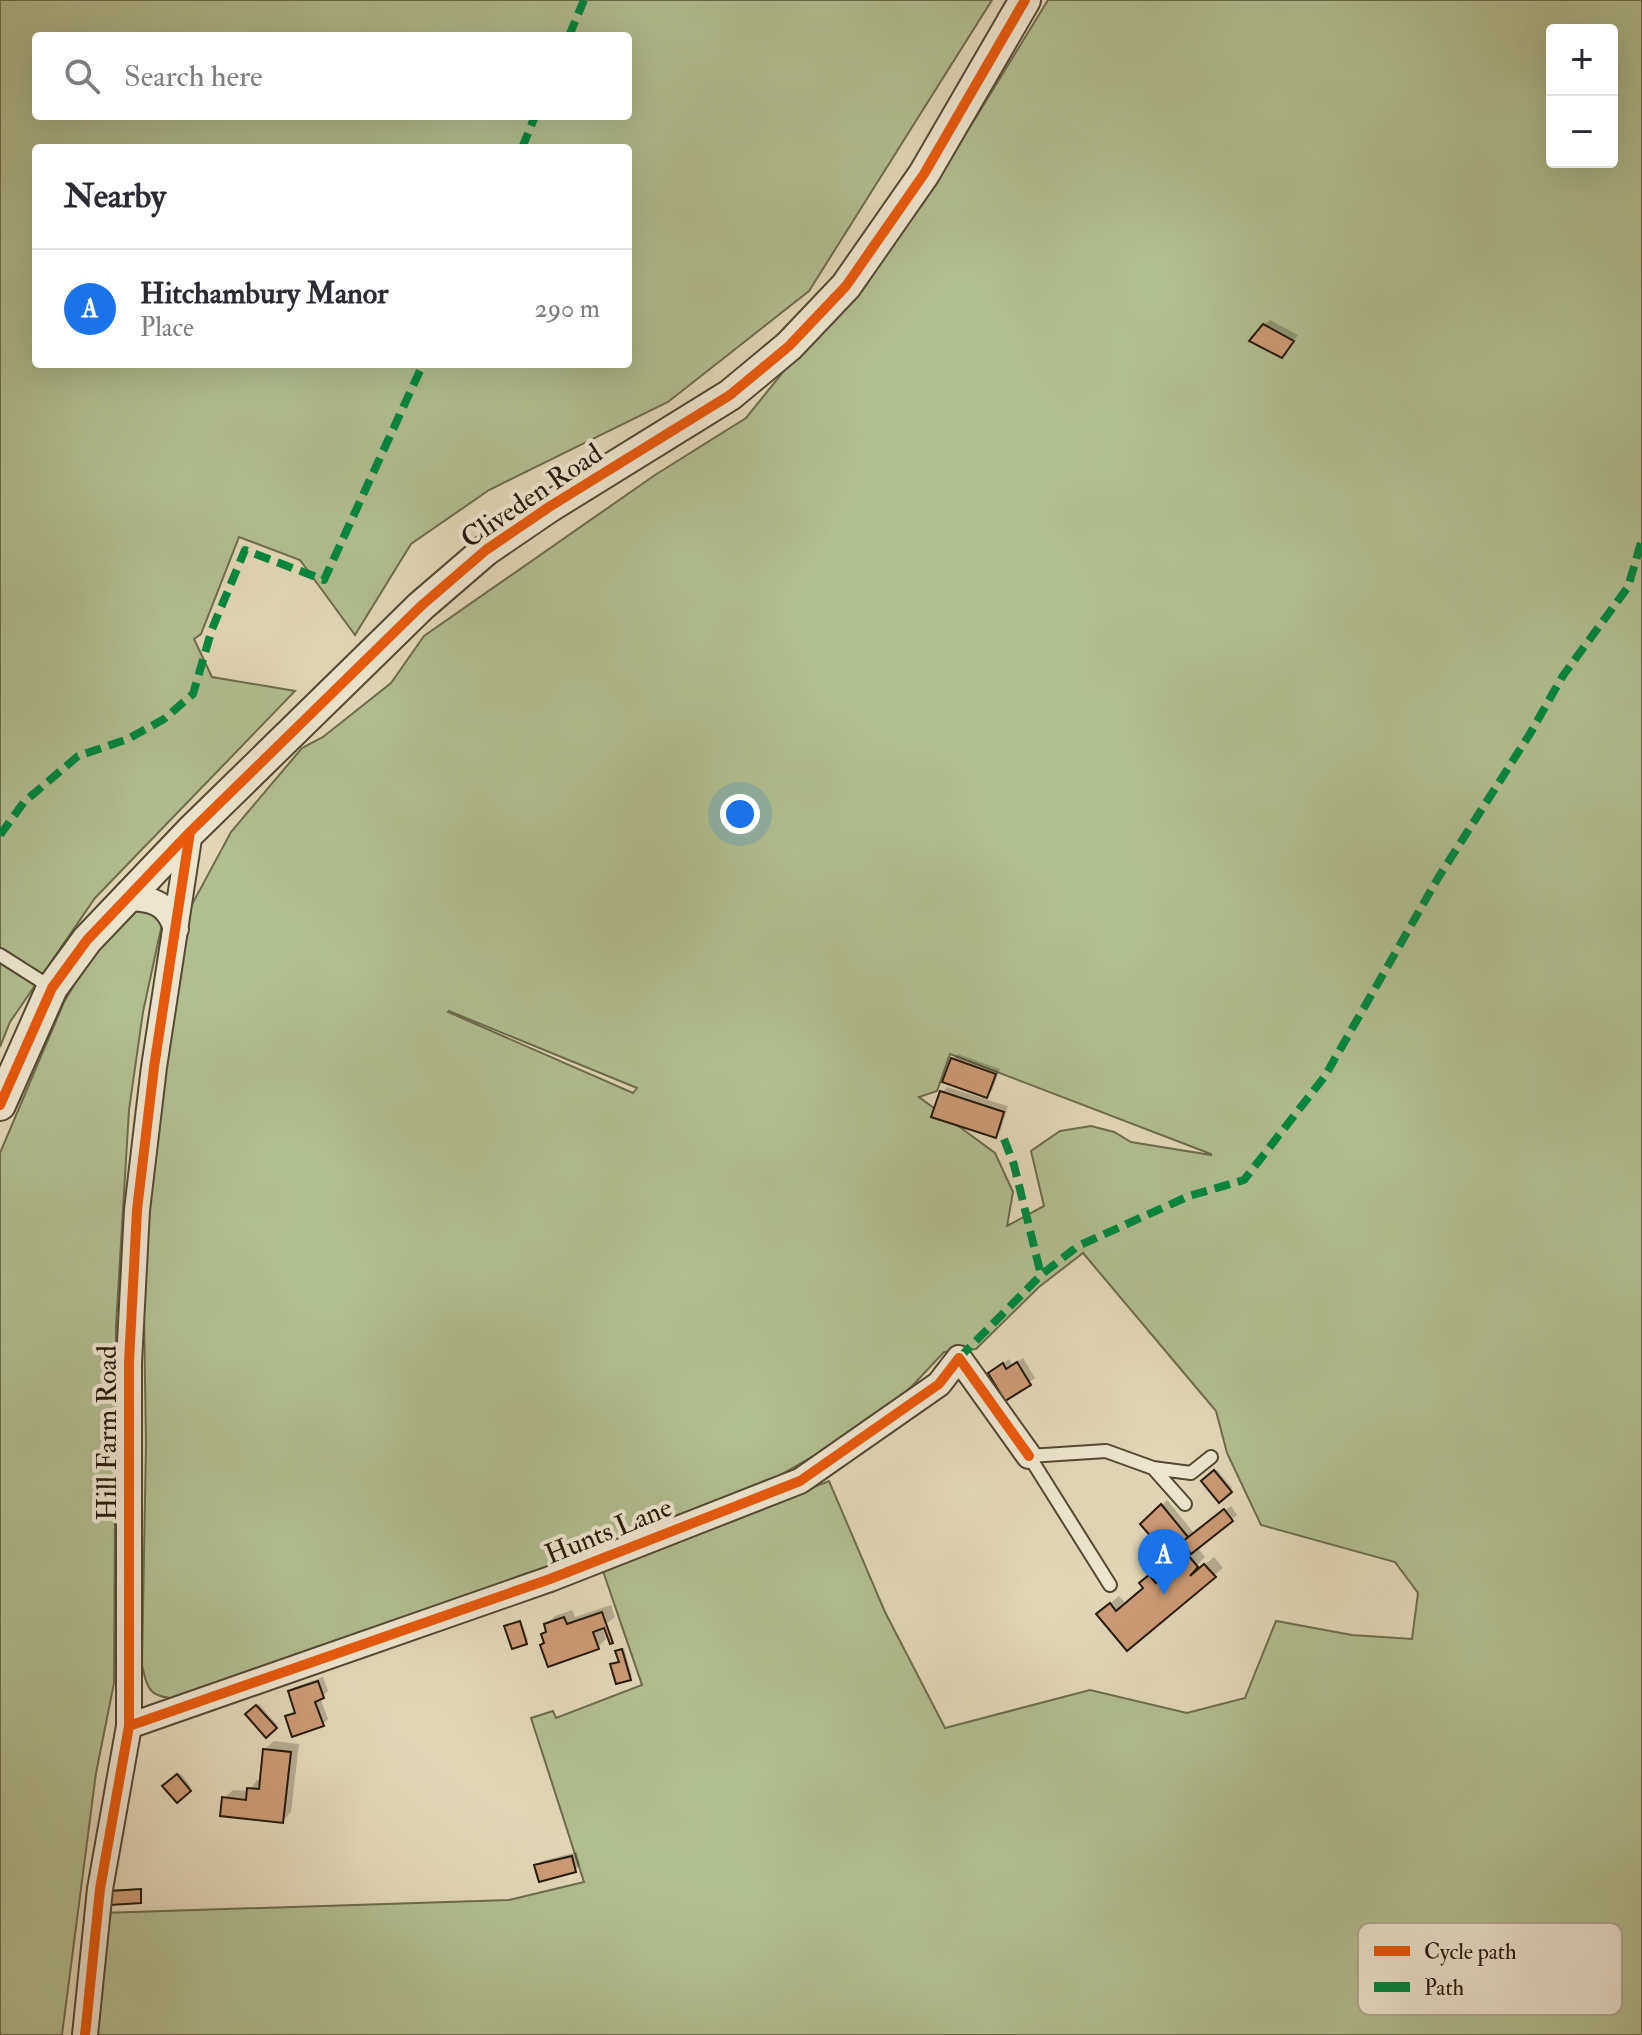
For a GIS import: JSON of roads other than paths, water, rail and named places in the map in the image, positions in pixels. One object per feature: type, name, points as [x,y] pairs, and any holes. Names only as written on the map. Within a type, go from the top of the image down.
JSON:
[{"type":"street","name":"Cliveden Road","points":[[0,1105],[52,988],[87,940],[190,832],[421,606],[486,550],[549,507],[730,395],[789,346],[846,286],[924,174],[1025,0]]},
{"type":"street","name":"Hill Farm Road","points":[[85,2035],[100,1889],[129,1726],[129,1362],[137,1210],[154,1067],[190,832]]},
{"type":"street","points":[[124,898],[140,898],[165,908],[172,914],[176,929]]},
{"type":"street","name":"Hunts Lane","points":[[129,1726],[550,1579],[800,1481],[939,1384],[959,1358],[1029,1456]]},
{"type":"lane","points":[[0,955],[52,988]]},
{"type":"lane","points":[[1110,1585],[1029,1456],[1106,1451],[1153,1468],[1191,1473],[1211,1457]]},
{"type":"lane","points":[[1153,1468],[1185,1504]]},
{"type":"place","name":"Hitchambury Manor","points":[[1164,1595]]}]
